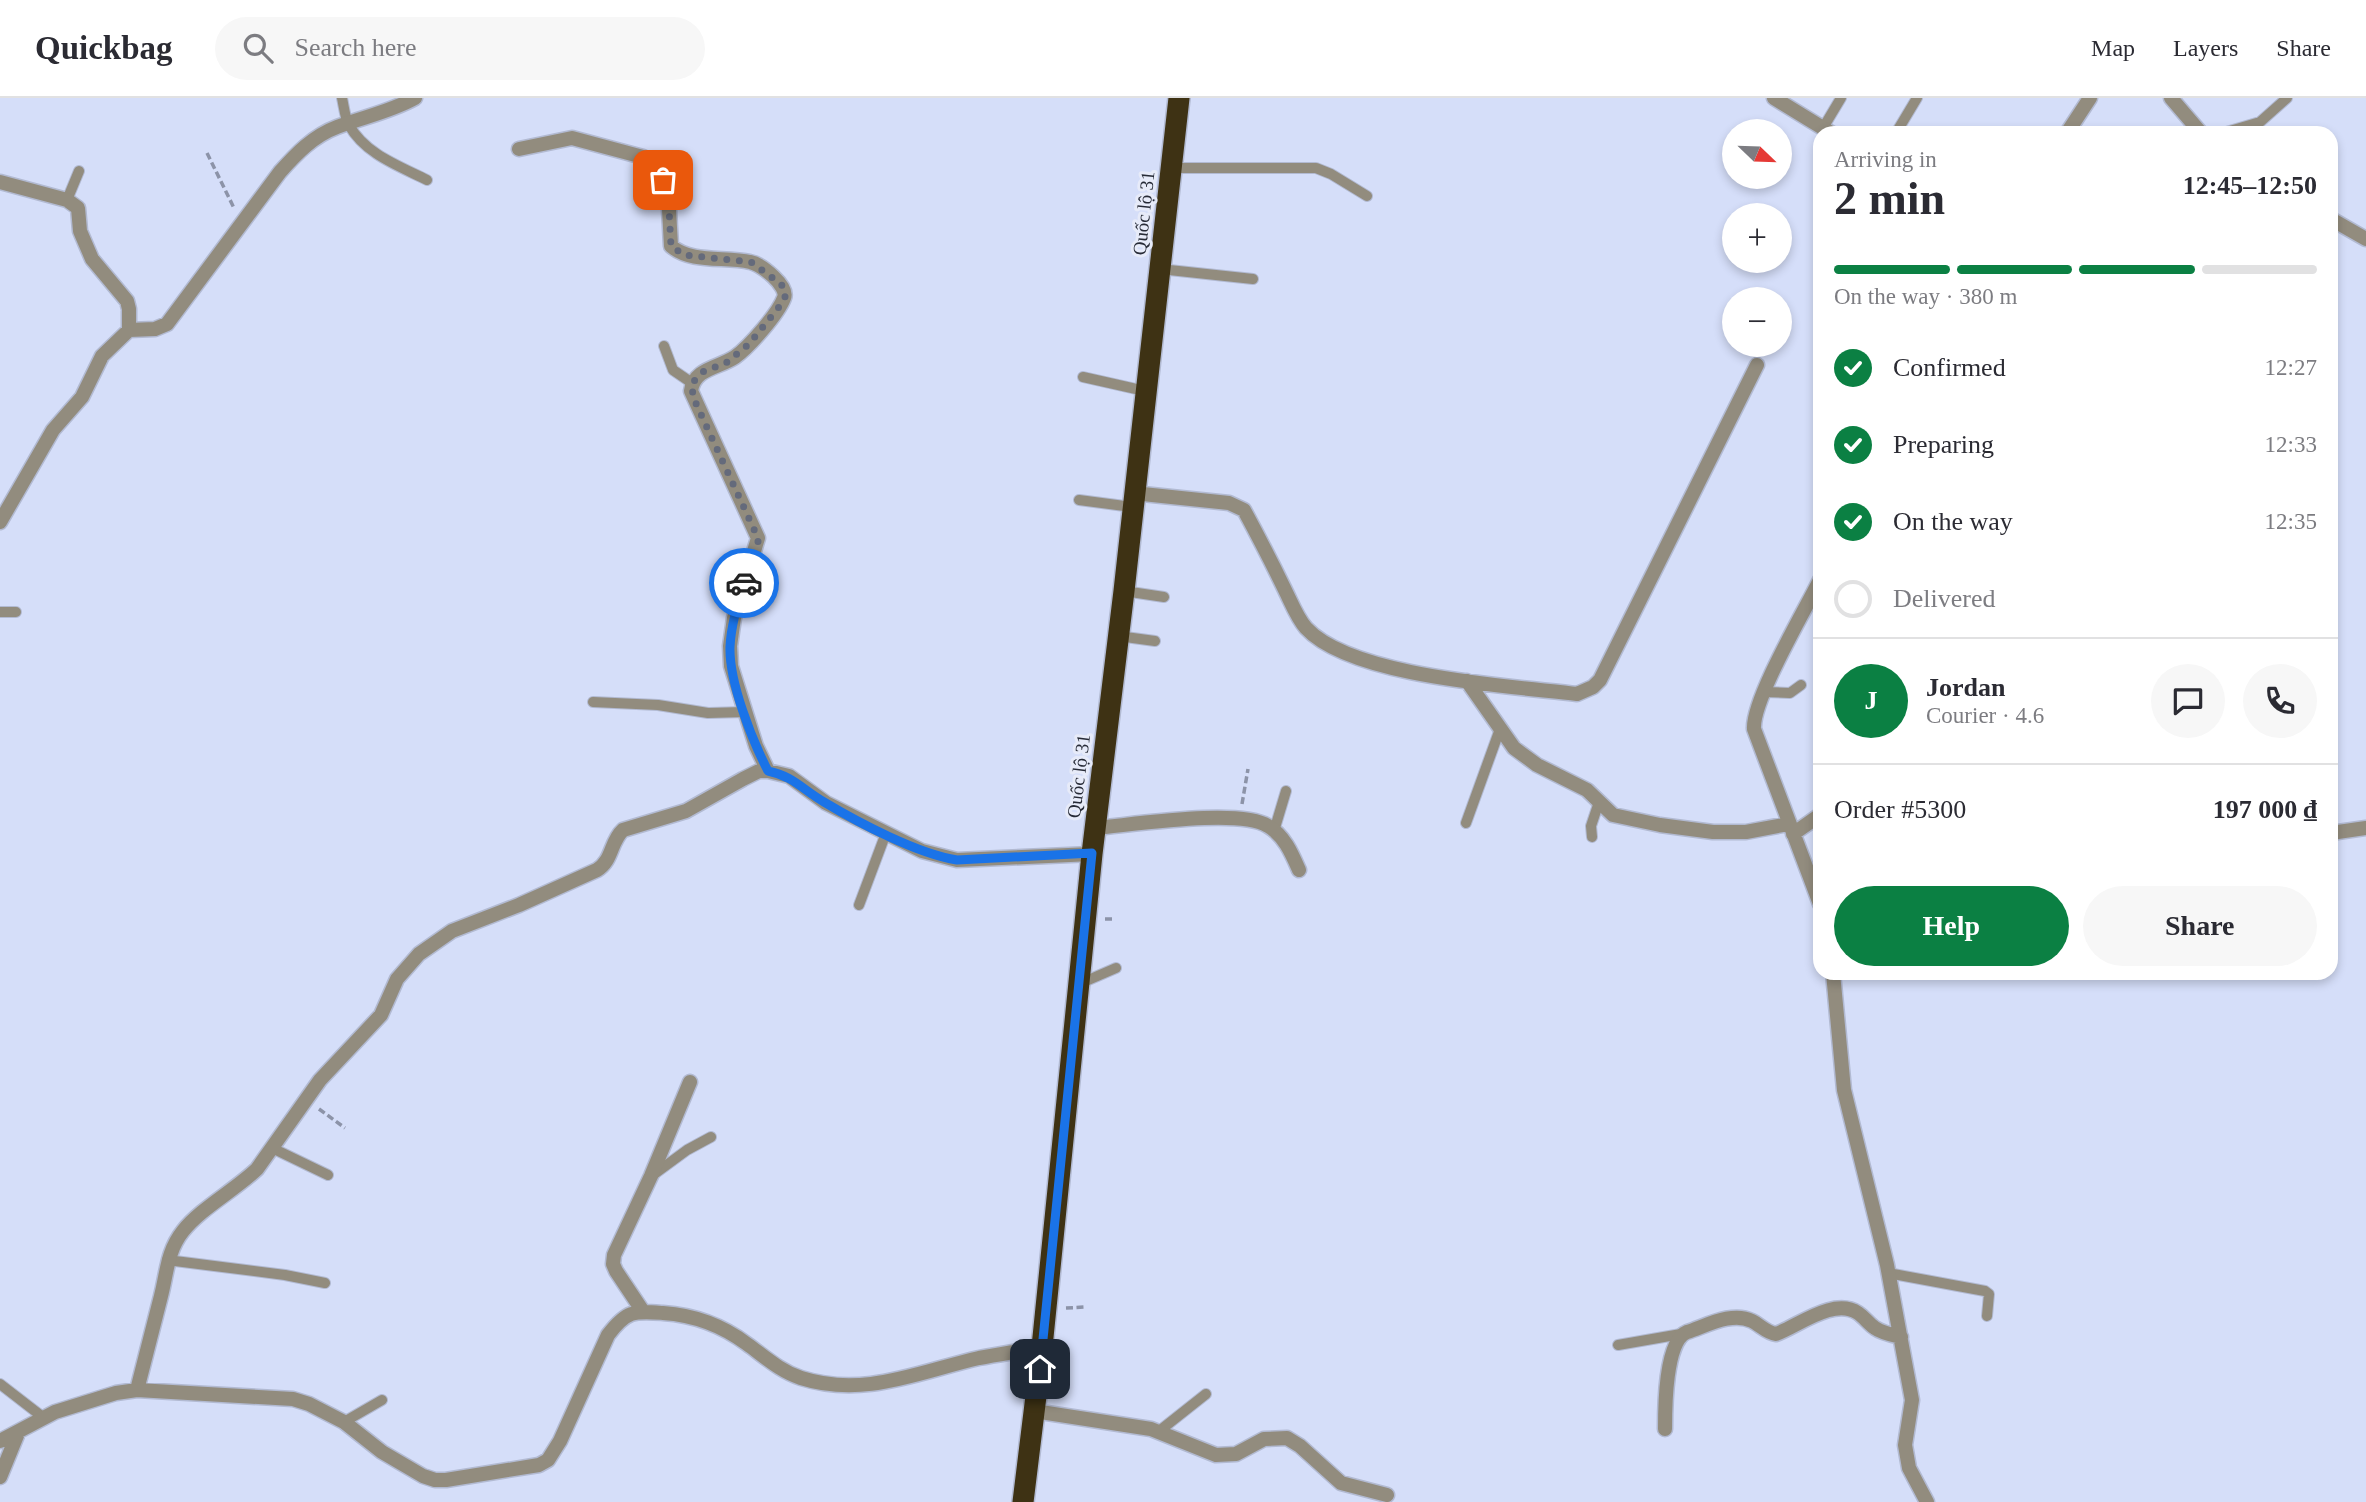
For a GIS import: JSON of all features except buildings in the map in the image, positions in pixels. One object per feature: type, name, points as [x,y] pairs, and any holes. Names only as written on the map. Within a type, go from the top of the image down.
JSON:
[{"type":"highway","name":"Quốc lộ 31","points":[[1023,1502],[1042,1348],[1092,853],[1179,98]]},
{"type":"street","points":[[0,522],[52,430],[82,397],[102,356],[130,330],[155,329],[167,324],[296,154],[324,134],[381,114],[415,98]]},
{"type":"street","points":[[1774,98],[1819,126]]},
{"type":"street","points":[[2072,126],[2090,98]]},
{"type":"street","points":[[2171,98],[2195,126]]},
{"type":"street","points":[[519,149],[572,138],[643,157],[655,168],[668,191],[671,246],[684,255],[751,262],[781,284],[785,297],[749,344],[726,363],[704,371],[692,383],[693,397],[758,538],[734,618],[730,646],[731,666],[756,746],[768,771]]},
{"type":"street","points":[[0,182],[67,200],[78,208],[80,232],[92,259],[127,301],[130,330]]},
{"type":"street","points":[[2338,223],[2366,239]]},
{"type":"street","points":[[1133,500],[1236,505],[1244,510],[1303,625],[1321,641],[1338,651],[1441,678],[1577,694],[1593,687],[1600,680],[1757,365]]},
{"type":"street","points":[[1813,594],[1764,692],[1753,720],[1754,729],[1813,886]]},
{"type":"street","points":[[1467,681],[1523,757],[1580,786],[1613,815],[1713,832],[1791,829],[1813,819]]},
{"type":"street","points":[[136,1390],[163,1287],[167,1260],[178,1238],[195,1218],[244,1181],[272,1148],[320,1080],[381,1015],[397,979],[408,964],[433,942],[452,931],[520,905],[597,870],[605,865],[616,836],[623,830],[686,811],[758,771],[768,771],[789,776],[826,803],[922,851],[957,860],[1092,853]]},
{"type":"street","points":[[1095,828],[1205,819],[1240,819],[1268,826],[1288,845],[1299,870]]},
{"type":"street","points":[[2338,832],[2366,828]]},
{"type":"street","points":[[1834,980],[1844,1090],[1888,1273],[1912,1400],[1905,1445],[1909,1468],[1927,1502]]},
{"type":"street","points":[[642,1310],[613,1264],[614,1255],[651,1176],[690,1082]]},
{"type":"street","points":[[1665,1429],[1666,1384],[1681,1334],[1732,1317],[1751,1321],[1771,1334],[1776,1334],[1810,1315],[1842,1308],[1860,1314],[1882,1332],[1901,1337]]},
{"type":"street","points":[[0,1441],[55,1412],[116,1393],[136,1390],[301,1400],[344,1422],[382,1452],[423,1476],[446,1480],[539,1465],[548,1460],[560,1441],[608,1335],[618,1322],[642,1310],[678,1314],[715,1326],[746,1343],[779,1369],[824,1385],[848,1387],[889,1382],[980,1358],[1042,1348]]},
{"type":"street","points":[[1034,1411],[1158,1432],[1216,1455],[1237,1454],[1264,1440],[1287,1438],[1300,1446],[1341,1483],[1387,1495]]},
{"type":"street","points":[[0,1477],[18,1433]]},
{"type":"lane","points":[[342,98],[348,124],[364,145],[427,180]]},
{"type":"lane","points":[[1829,126],[1841,98]]},
{"type":"lane","points":[[1900,126],[1917,98]]},
{"type":"lane","points":[[2247,126],[2260,122],[2287,98]]},
{"type":"lane","points":[[1171,168],[1316,168],[1367,196]]},
{"type":"lane","points":[[67,200],[79,171]]},
{"type":"lane","points":[[1160,269],[1253,279]]},
{"type":"lane","points":[[663,346],[673,370],[692,383]]},
{"type":"lane","points":[[1083,377],[1145,390]]},
{"type":"lane","points":[[1079,500],[1133,500]]},
{"type":"lane","points":[[1124,591],[1164,597]]},
{"type":"lane","points":[[0,612],[16,612]]},
{"type":"lane","points":[[1118,636],[1155,641]]},
{"type":"lane","points":[[1764,692],[1790,693],[1801,685]]},
{"type":"lane","points":[[593,702],[658,705],[708,713],[745,712]]},
{"type":"lane","points":[[1466,824],[1500,729]]},
{"type":"lane","points":[[1273,831],[1286,791]]},
{"type":"lane","points":[[1592,837],[1591,826],[1599,802]]},
{"type":"lane","points":[[859,905],[886,833]]},
{"type":"lane","points":[[1079,984],[1116,968]]},
{"type":"lane","points":[[651,1176],[687,1150],[711,1137]]},
{"type":"lane","points":[[272,1148],[328,1175]]},
{"type":"lane","points":[[167,1260],[285,1275],[325,1283]]},
{"type":"lane","points":[[1888,1273],[1985,1291],[1990,1300],[1987,1316]]},
{"type":"lane","points":[[1618,1345],[1681,1334]]},
{"type":"lane","points":[[0,1384],[44,1418]]},
{"type":"lane","points":[[1158,1432],[1206,1394]]},
{"type":"lane","points":[[344,1422],[382,1400]]},
{"type":"path","points":[[207,153],[242,225]]},
{"type":"path","points":[[1240,819],[1248,769]]},
{"type":"path","points":[[306,1099],[345,1128]]},
{"type":"way so far","points":[[663,180],[668,191],[671,246],[684,255],[751,262],[758,265],[785,290],[785,297],[779,307],[749,344],[726,363],[704,371],[692,383],[693,397],[758,538],[744,583]]},
{"type":"route","points":[[744,583],[734,618],[730,646],[731,666],[756,746],[768,771],[789,776],[826,803],[922,851],[943,858],[957,860],[1092,853],[1040,1369]]}]
